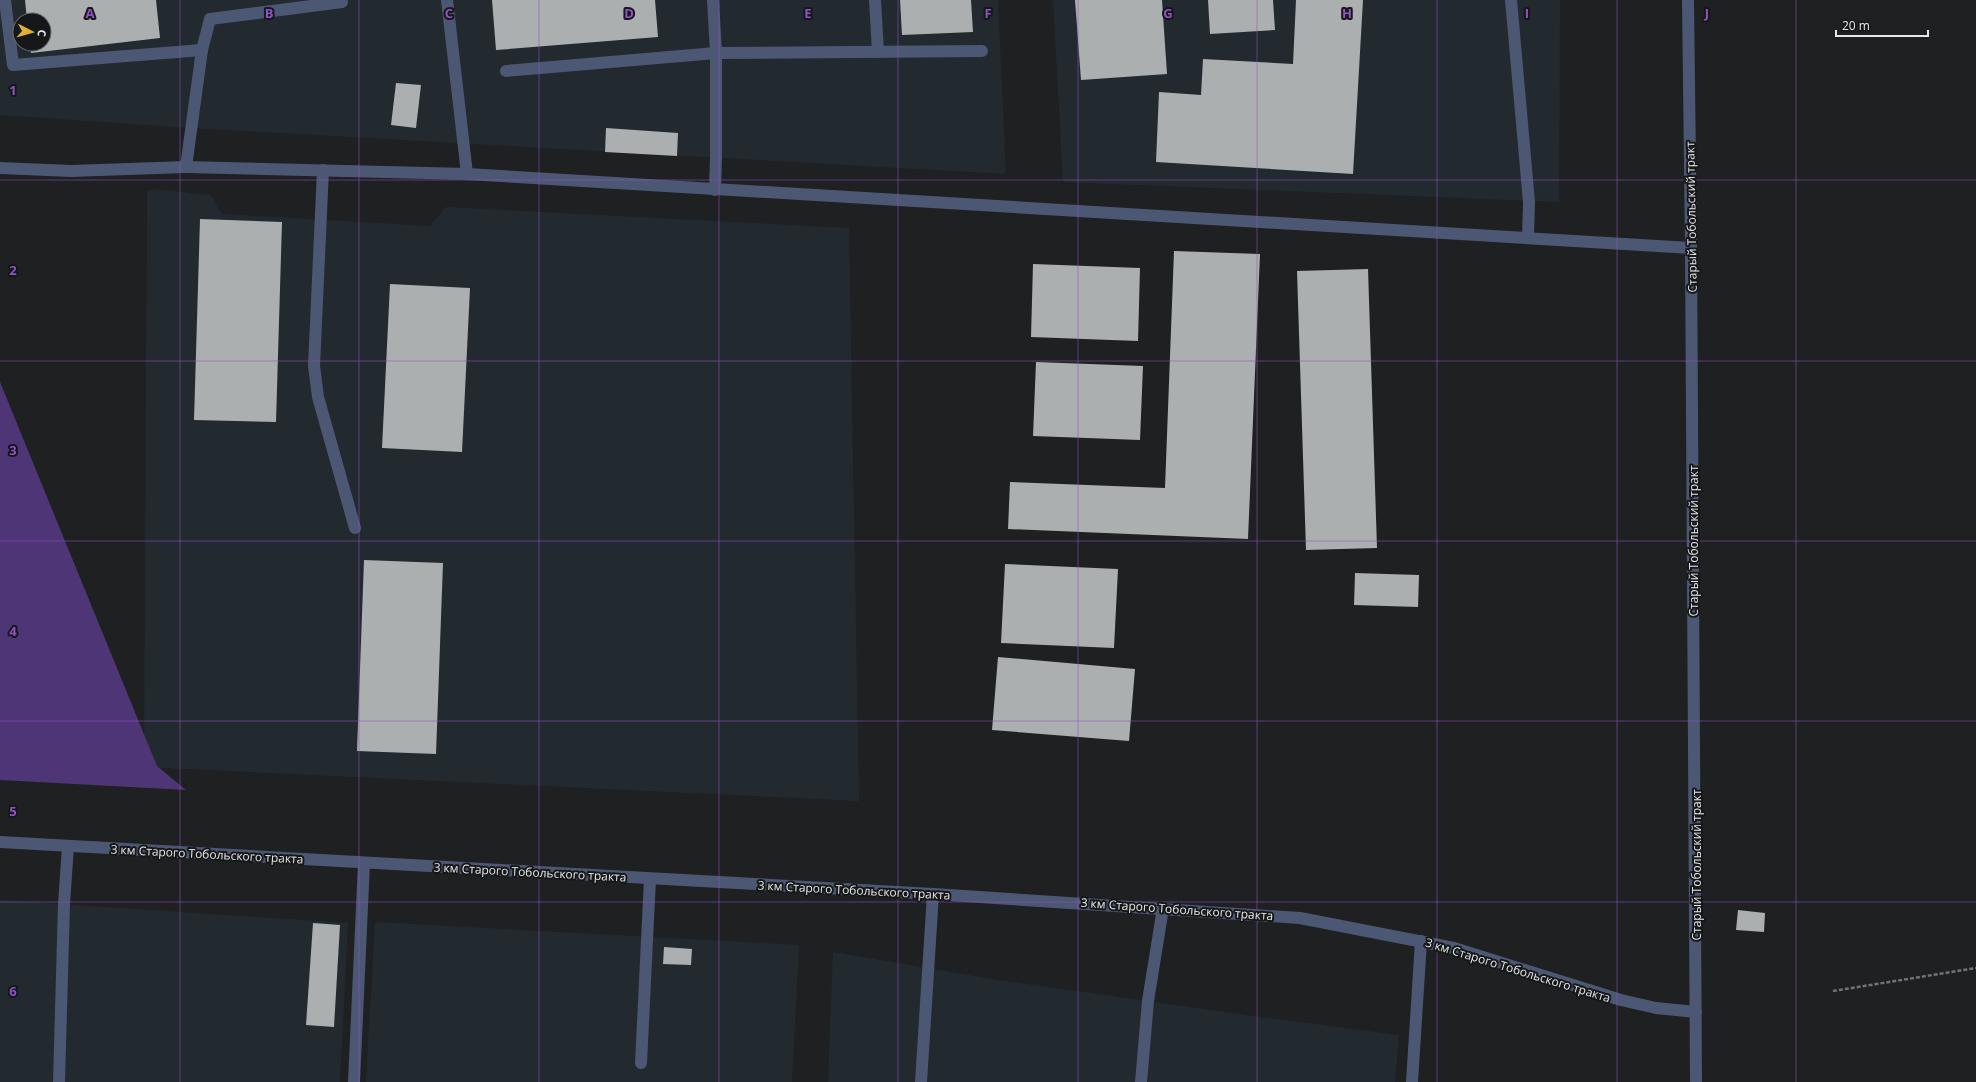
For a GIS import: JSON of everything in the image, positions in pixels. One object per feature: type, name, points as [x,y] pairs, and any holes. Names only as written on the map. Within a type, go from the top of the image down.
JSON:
[{"type":"street","points":[[5,0],[13,65],[202,50]]},
{"type":"street","points":[[447,0],[467,174]]},
{"type":"street","points":[[713,0],[716,53],[715,190]]},
{"type":"street","points":[[875,0],[878,52]]},
{"type":"street","points":[[1510,0],[1529,202],[1528,237]]},
{"type":"street","name":"Старый Тобольский тракт","points":[[1688,0],[1696,1082]]},
{"type":"street","points":[[186,167],[202,50],[210,19],[342,2]]},
{"type":"street","points":[[506,71],[716,53],[982,50]]},
{"type":"street","points":[[0,168],[71,171],[186,167],[467,174],[1691,248]]},
{"type":"street","points":[[323,170],[314,366],[318,397],[355,528]]},
{"type":"street","name":"3 км Старого Тобольского тракта","points":[[0,842],[933,894],[1300,918],[1421,940],[1461,950],[1621,1000],[1656,1008],[1696,1012]]},
{"type":"street","points":[[59,1082],[64,904],[68,846]]},
{"type":"street","points":[[354,1082],[364,863]]},
{"type":"street","points":[[641,1063],[650,879]]},
{"type":"street","points":[[921,1082],[933,894]]},
{"type":"street","points":[[1141,1082],[1148,1001],[1163,908]]},
{"type":"street","points":[[1412,1082],[1421,940]]},
{"type":"path","points":[[1833,991],[1976,968]]},
{"type":"shaded area","points":[[0,0],[998,0],[1006,174],[190,128],[0,115]]},
{"type":"shaded area","points":[[1053,0],[1560,0],[1559,202],[1063,182]]},
{"type":"shaded area","points":[[155,189],[211,195],[222,214],[430,226],[446,207],[849,228],[859,801],[144,767],[147,192]]},
{"type":"shaded area","points":[[0,382],[157,766],[186,790],[0,780]]},
{"type":"shaded area","points":[[0,900],[348,923],[340,1082],[0,1082]]},
{"type":"shaded area","points":[[375,922],[799,945],[792,1082],[366,1082]]},
{"type":"shaded area","points":[[833,952],[992,979],[1399,1035],[1395,1082],[828,1082]]},
{"type":"building","points":[[25,0],[156,0],[160,38],[52,51],[52,12],[26,12]]},
{"type":"building","points":[[492,0],[655,0],[658,37],[496,50]]},
{"type":"building","points":[[900,0],[971,0],[973,32],[902,35]]},
{"type":"building","points":[[1075,0],[1162,0],[1167,74],[1081,80]]},
{"type":"building","points":[[1208,0],[1273,0],[1275,30],[1210,34]]},
{"type":"building","points":[[1296,0],[1363,0],[1353,174],[1156,162],[1159,92],[1201,95],[1203,59],[1293,64]]},
{"type":"building","points":[[396,83],[421,85],[416,128],[391,125]]},
{"type":"building","points":[[606,128],[678,133],[677,156],[605,152]]},
{"type":"building","points":[[200,219],[282,222],[276,422],[194,420]]},
{"type":"building","points":[[1174,251],[1260,254],[1248,539],[1008,529],[1010,482],[1165,488]]},
{"type":"building","points":[[1033,264],[1140,268],[1138,341],[1031,337]]},
{"type":"building","points":[[1368,269],[1377,548],[1306,550],[1297,271]]},
{"type":"building","points":[[390,284],[470,288],[462,452],[382,448]]},
{"type":"building","points":[[1036,362],[1143,366],[1140,440],[1033,436]]},
{"type":"building","points":[[364,560],[443,563],[436,754],[357,751]]},
{"type":"building","points":[[1005,564],[1118,569],[1114,648],[1001,643]]},
{"type":"building","points":[[1355,573],[1419,575],[1418,607],[1354,605]]},
{"type":"building","points":[[998,657],[1135,669],[1129,741],[992,730]]},
{"type":"building","points":[[1738,910],[1765,913],[1764,932],[1736,930]]},
{"type":"building","points":[[313,923],[340,925],[334,1027],[306,1025]]},
{"type":"building","points":[[664,947],[692,949],[691,965],[663,964]]}]
